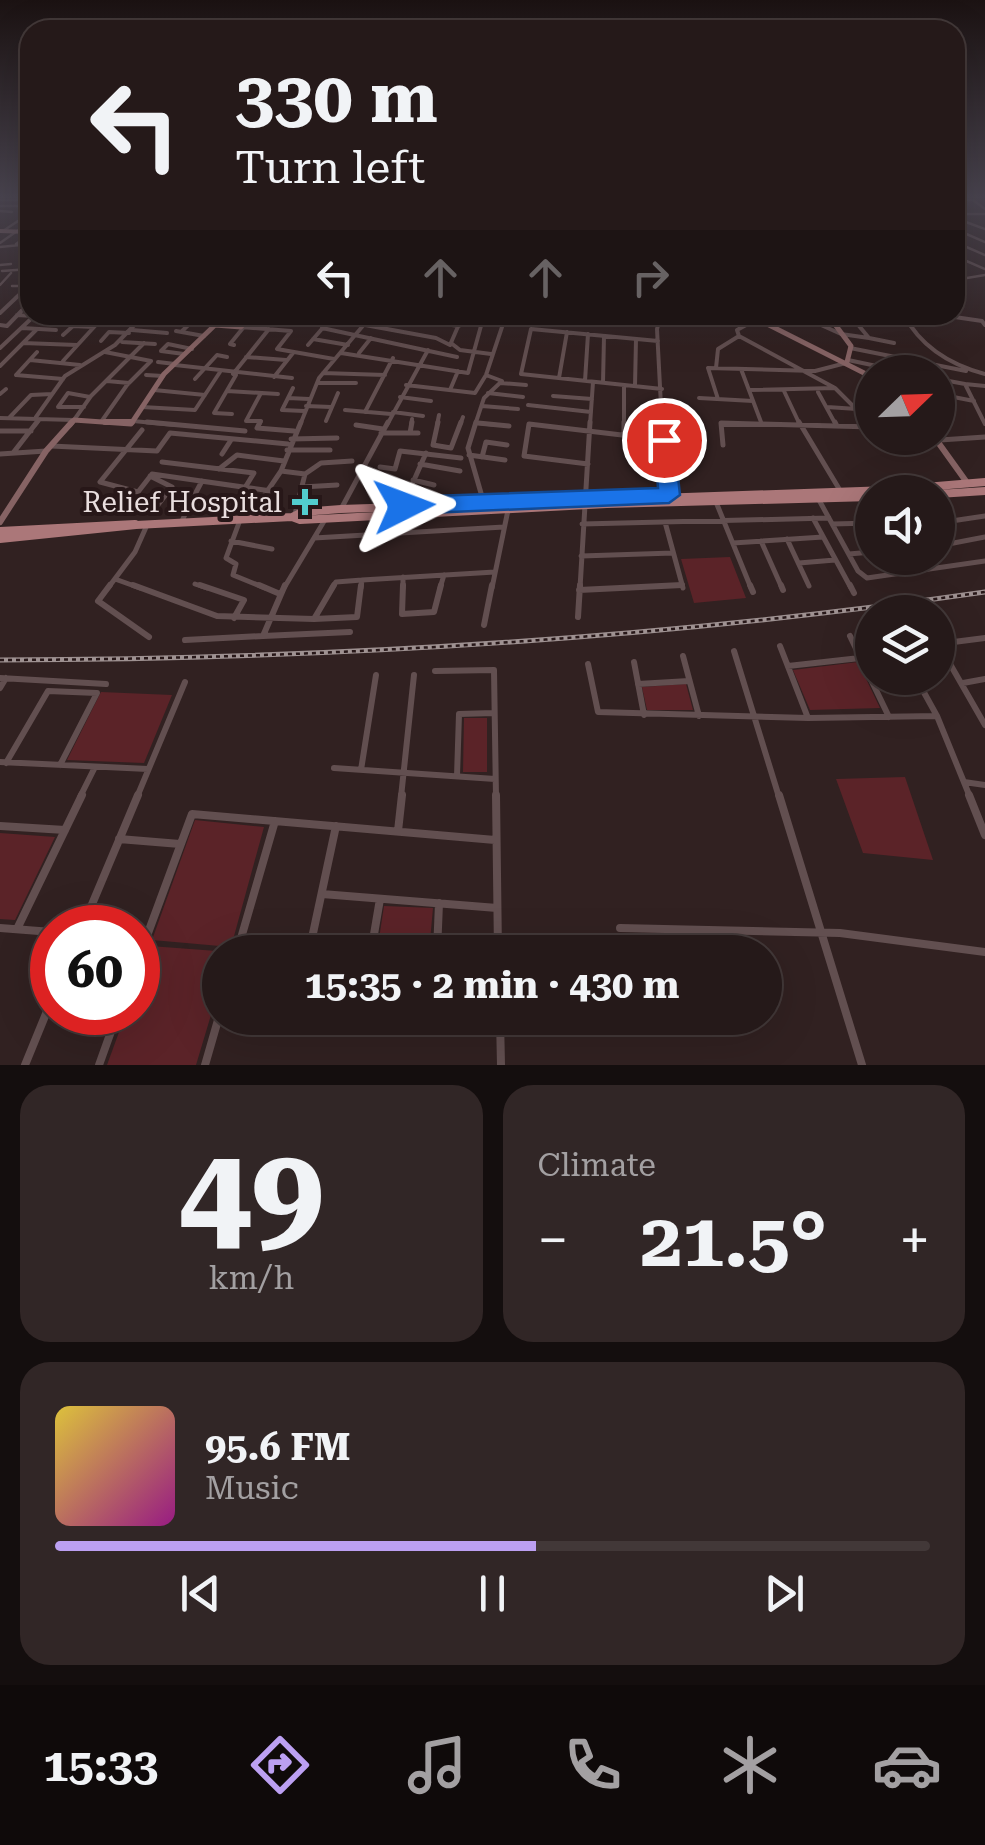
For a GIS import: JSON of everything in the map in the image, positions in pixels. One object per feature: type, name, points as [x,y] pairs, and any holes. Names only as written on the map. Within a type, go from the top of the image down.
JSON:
[{"type":"main road","points":[[294,516],[300,520],[585,501],[842,495],[985,482]]},
{"type":"main road","points":[[955,493],[985,492]]},
{"type":"main road","points":[[670,499],[716,502],[855,496]]},
{"type":"main road","points":[[0,539],[136,525],[294,516],[341,508],[508,509],[585,501]]},
{"type":"main road","points":[[0,531],[128,522],[136,525]]},
{"type":"street","points":[[1,270],[20,270]]},
{"type":"street","points":[[0,285],[13,271]]},
{"type":"street","points":[[12,286],[20,286]]},
{"type":"street","points":[[1,310],[20,295]]},
{"type":"street","points":[[1,300],[14,300]]},
{"type":"street","points":[[0,326],[7,326],[20,312]]},
{"type":"street","points":[[0,348],[25,325]]},
{"type":"street","points":[[13,454],[63,379],[119,342],[136,325]]},
{"type":"street","points":[[188,325],[179,331],[204,336]]},
{"type":"street","points":[[133,421],[163,376],[215,325],[291,330],[277,349],[334,359]]},
{"type":"street","points":[[234,345],[230,344],[244,325]]},
{"type":"street","points":[[308,344],[325,325]]},
{"type":"street","points":[[280,594],[233,574],[236,564],[226,559],[231,541],[271,490],[322,373],[365,325]]},
{"type":"street","points":[[371,325],[452,343],[460,350],[492,354]]},
{"type":"street","points":[[452,325],[459,326],[452,343]]},
{"type":"street","points":[[341,353],[393,358],[468,373],[482,325]]},
{"type":"street","points":[[406,385],[475,392],[486,375],[503,325]]},
{"type":"street","points":[[659,325],[670,499]]},
{"type":"street","points":[[743,325],[737,330],[739,336],[834,388],[855,408]]},
{"type":"street","points":[[773,325],[855,365]]},
{"type":"street","points":[[822,325],[841,334],[894,343]]},
{"type":"street","points":[[835,325],[850,348],[848,361]]},
{"type":"street","points":[[858,325],[869,338]]},
{"type":"street","points":[[909,325],[921,340],[966,370]]},
{"type":"street","points":[[63,335],[73,326],[94,326]]},
{"type":"street","points":[[62,361],[94,326]]},
{"type":"street","points":[[22,328],[56,330]]},
{"type":"street","points":[[322,328],[457,357]]},
{"type":"street","points":[[0,365],[37,329]]},
{"type":"street","points":[[232,414],[214,413],[234,374],[269,329]]},
{"type":"street","points":[[658,341],[531,329],[522,374],[662,389]]},
{"type":"street","points":[[101,341],[109,332],[167,333]]},
{"type":"street","points":[[559,378],[566,332]]},
{"type":"street","points":[[585,381],[588,334]]},
{"type":"street","points":[[603,383],[604,336]]},
{"type":"street","points":[[716,368],[718,349],[739,336]]},
{"type":"street","points":[[359,353],[372,338]]},
{"type":"street","points":[[313,339],[348,345]]},
{"type":"street","points":[[635,386],[636,339]]},
{"type":"street","points":[[0,341],[8,341]]},
{"type":"street","points":[[119,342],[155,344]]},
{"type":"street","points":[[22,343],[78,345]]},
{"type":"street","points":[[0,522],[48,448],[90,397],[144,343]]},
{"type":"street","points":[[190,352],[168,344],[156,360],[203,370],[292,378]]},
{"type":"street","points":[[850,348],[985,374]]},
{"type":"street","points":[[341,508],[428,350]]},
{"type":"street","points":[[38,352],[16,375],[63,379]]},
{"type":"street","points":[[101,422],[151,362],[104,352]]},
{"type":"street","points":[[274,377],[293,353]]},
{"type":"street","points":[[195,379],[216,355],[227,356]]},
{"type":"street","points":[[246,357],[286,360]]},
{"type":"street","points":[[365,412],[393,358]]},
{"type":"street","points":[[30,360],[80,365]]},
{"type":"street","points":[[718,399],[708,368],[806,371],[855,362]]},
{"type":"street","points":[[741,369],[762,424]]},
{"type":"street","points":[[450,390],[458,371]]},
{"type":"street","points":[[142,407],[195,410],[220,372]]},
{"type":"street","points":[[322,373],[385,375]]},
{"type":"street","points":[[146,374],[163,376]]},
{"type":"street","points":[[486,375],[501,378],[500,384]]},
{"type":"street","points":[[106,381],[129,384]]},
{"type":"street","points":[[578,617],[592,382]]},
{"type":"street","points":[[955,382],[985,386]]},
{"type":"street","points":[[317,383],[356,383]]},
{"type":"street","points":[[485,506],[468,448],[482,406],[488,393],[500,384],[526,386]]},
{"type":"street","points":[[965,384],[985,424]]},
{"type":"street","points":[[624,385],[624,435]]},
{"type":"street","points":[[293,388],[282,410],[331,407]]},
{"type":"street","points":[[749,390],[818,392],[834,388]]},
{"type":"street","points":[[0,394],[6,389]]},
{"type":"street","points":[[154,390],[205,395]]},
{"type":"street","points":[[227,391],[278,394]]},
{"type":"street","points":[[784,391],[799,425],[842,495]]},
{"type":"street","points":[[818,392],[837,426]]},
{"type":"street","points":[[84,406],[58,407],[68,393],[90,397]]},
{"type":"street","points":[[261,393],[246,420],[262,421],[257,428],[295,431]]},
{"type":"street","points":[[326,421],[338,393]]},
{"type":"street","points":[[488,393],[523,397]]},
{"type":"street","points":[[10,418],[32,395],[52,394]]},
{"type":"street","points":[[553,396],[592,398]]},
{"type":"street","points":[[400,397],[431,401]]},
{"type":"street","points":[[955,397],[974,401]]},
{"type":"street","points":[[288,398],[310,399]]},
{"type":"street","points":[[699,398],[753,401]]},
{"type":"street","points":[[528,405],[591,412]]},
{"type":"street","points":[[482,406],[518,409]]},
{"type":"street","points":[[827,407],[855,409]]},
{"type":"street","points":[[345,410],[423,416]]},
{"type":"street","points":[[438,415],[433,445],[452,448],[463,417]]},
{"type":"street","points":[[0,418],[195,424],[245,430]]},
{"type":"street","points":[[356,424],[414,433],[412,419]]},
{"type":"street","points":[[724,444],[720,422],[855,427]]},
{"type":"street","points":[[188,434],[195,424]]},
{"type":"street","points":[[478,424],[509,426]]},
{"type":"street","points":[[589,464],[524,456],[529,424],[664,440]]},
{"type":"street","points":[[142,430],[100,482],[138,492],[150,476]]},
{"type":"street","points":[[0,431],[31,431]]},
{"type":"street","points":[[0,454],[48,448],[156,451],[170,433],[330,450]]},
{"type":"street","points":[[955,438],[985,437]]},
{"type":"street","points":[[289,444],[337,438]]},
{"type":"street","points":[[222,454],[232,439]]},
{"type":"street","points":[[482,457],[486,442],[507,445]]},
{"type":"street","points":[[434,454],[438,446]]},
{"type":"street","points":[[380,467],[395,469],[400,451],[461,458]]},
{"type":"street","points":[[404,506],[426,453]]},
{"type":"street","points":[[949,455],[968,484]]},
{"type":"street","points":[[219,469],[237,456],[284,461]]},
{"type":"street","points":[[469,456],[504,460]]},
{"type":"street","points":[[281,471],[305,474],[321,463],[352,461]]},
{"type":"street","points":[[162,462],[254,474],[246,487]]},
{"type":"street","points":[[420,464],[460,471]]},
{"type":"street","points":[[294,516],[305,474]]},
{"type":"street","points":[[150,476],[271,490]]},
{"type":"street","points":[[150,476],[172,487],[157,506]]},
{"type":"street","points":[[413,480],[434,485]]},
{"type":"street","points":[[182,523],[202,481]]},
{"type":"street","points":[[302,488],[337,485]]},
{"type":"street","points":[[819,499],[867,578],[985,561]]},
{"type":"street","points":[[716,502],[752,592]]},
{"type":"street","points":[[484,625],[508,509]]},
{"type":"street","points":[[955,521],[985,516]]},
{"type":"street","points":[[263,636],[280,594],[326,518]]},
{"type":"street","points":[[582,524],[813,518],[855,522]]},
{"type":"street","points":[[813,518],[854,593]]},
{"type":"street","points":[[579,590],[683,588],[665,522]]},
{"type":"street","points":[[147,526],[135,552],[98,602],[149,637]]},
{"type":"street","points":[[314,538],[504,527]]},
{"type":"street","points":[[733,543],[823,537]]},
{"type":"street","points":[[955,543],[985,537]]},
{"type":"street","points":[[788,539],[810,586]]},
{"type":"street","points":[[231,541],[272,549]]},
{"type":"street","points":[[761,541],[782,590]]},
{"type":"street","points":[[580,556],[674,553]]},
{"type":"street","points":[[849,554],[855,553]]},
{"type":"street","points":[[798,563],[836,560]]},
{"type":"street","points":[[314,619],[336,582],[495,572]]},
{"type":"street","points":[[403,577],[402,614],[434,612],[444,575]]},
{"type":"street","points":[[115,579],[178,604],[234,618],[268,620],[358,617],[362,580]]},
{"type":"street","points":[[232,594],[242,580]]},
{"type":"street","points":[[195,584],[232,594],[244,602],[234,618]]},
{"type":"street","points":[[185,640],[350,632]]},
{"type":"street","points":[[850,636],[855,647]]},
{"type":"street","points":[[955,642],[985,638]]},
{"type":"street","points":[[780,646],[808,718]]},
{"type":"street","points":[[734,651],[862,1065]]},
{"type":"street","points":[[683,656],[699,717]]},
{"type":"street","points":[[788,666],[855,659]]},
{"type":"street","points":[[634,662],[644,715]]},
{"type":"street","points":[[588,664],[598,712],[699,717],[937,716]]},
{"type":"street","points":[[435,671],[492,668],[498,935]]},
{"type":"street","points":[[955,670],[985,724]]},
{"type":"street","points":[[360,770],[376,675]]},
{"type":"street","points":[[398,832],[414,675]]},
{"type":"street","points":[[0,688],[3,678],[106,684]]},
{"type":"street","points":[[963,682],[985,679]]},
{"type":"street","points":[[638,684],[689,681]]},
{"type":"street","points":[[92,905],[184,682]]},
{"type":"street","points":[[60,765],[98,693],[48,691],[3,763],[148,770]]},
{"type":"street","points":[[878,695],[889,716]]},
{"type":"street","points":[[925,695],[985,835]]},
{"type":"street","points":[[457,776],[459,714],[494,714]]},
{"type":"street","points":[[17,929],[95,767]]},
{"type":"street","points":[[334,768],[495,779]]},
{"type":"street","points":[[964,782],[985,785]]},
{"type":"street","points":[[158,905],[192,814],[495,840]]},
{"type":"street","points":[[242,935],[275,821]]},
{"type":"street","points":[[0,826],[65,830]]},
{"type":"street","points":[[313,935],[336,826]]},
{"type":"street","points":[[119,839],[180,844]]},
{"type":"street","points":[[322,894],[497,908]]},
{"type":"street","points":[[374,935],[380,898]]},
{"type":"street","points":[[438,935],[439,903]]},
{"type":"street","points":[[0,928],[30,930]]},
{"type":"street","points":[[620,928],[820,932],[985,952]]},
{"type":"street","points":[[25,1065],[37,1035]]},
{"type":"street","points":[[99,1065],[110,1035]]},
{"type":"street","points":[[205,1065],[214,1035]]},
{"type":"street","points":[[500,1035],[501,1065]]},
{"type":"shaded area","points":[[730,557],[746,598],[694,603],[681,559]]},
{"type":"shaded area","points":[[855,662],[855,695],[874,695],[880,708],[810,710],[793,670]]},
{"type":"shaded area","points":[[686,684],[693,710],[647,710],[642,687]]},
{"type":"shaded area","points":[[101,692],[172,695],[144,763],[67,760]]},
{"type":"shaded area","points":[[464,718],[487,718],[487,772],[463,772]]},
{"type":"shaded area","points":[[905,777],[933,860],[863,853],[836,779]]},
{"type":"shaded area","points":[[195,820],[264,827],[234,935],[202,935],[202,944],[160,941],[160,918]]},
{"type":"shaded area","points":[[0,833],[55,837],[15,920],[0,919]]},
{"type":"shaded area","points":[[384,906],[433,908],[431,935],[380,935]]},
{"type":"shaded area","points":[[160,947],[202,950],[205,1035],[196,1065],[107,1065],[118,1035],[160,1035]]},
{"type":"railway","points":[[0,660],[248,656],[494,643],[740,622],[985,592]]},
{"type":"place","name":"Relief Hospital","points":[[305,502]]},
{"type":"route","points":[[404,506],[669,495],[664,440]]}]
